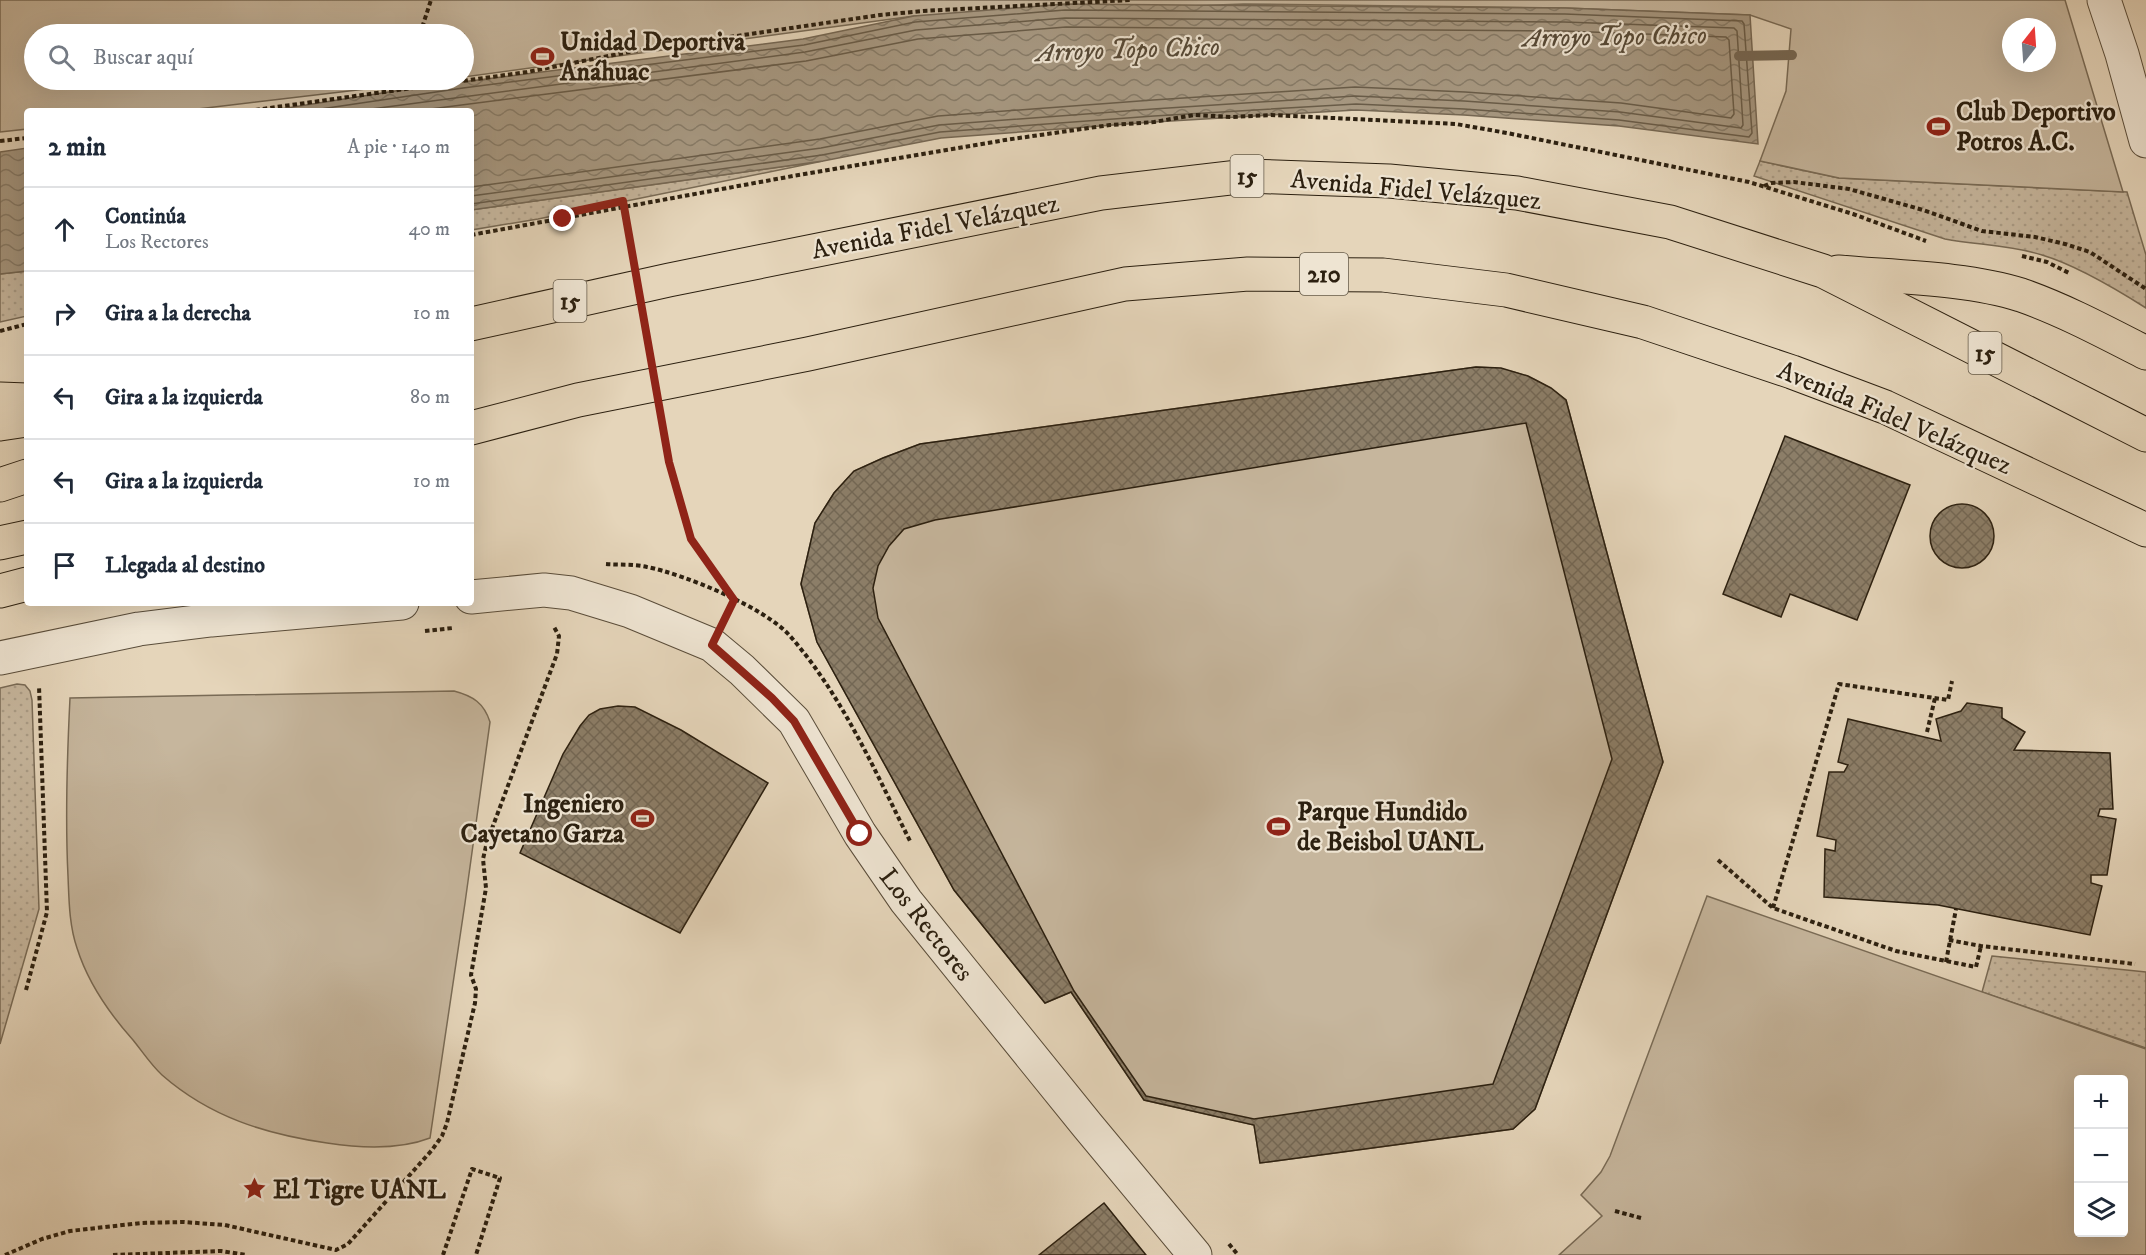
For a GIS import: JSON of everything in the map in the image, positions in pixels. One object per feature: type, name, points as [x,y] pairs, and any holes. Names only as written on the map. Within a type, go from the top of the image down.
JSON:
[{"type":"highway","name":"Avenida Fidel Velázquez","points":[[474,323],[669,280],[1101,193],[1247,176],[1389,181],[1517,193],[1670,222],[1823,271],[2146,435]]},
{"type":"highway","points":[[1823,271],[1937,280],[2019,294],[2069,314],[2146,353]]},
{"type":"highway","name":"Avenida Fidel Velázquez","points":[[474,427],[578,400],[819,351],[1125,284],[1248,273],[1383,275],[1506,290],[1643,322],[1707,343],[1885,407],[2146,530]]},
{"type":"highway","points":[[0,399],[24,400]]},
{"type":"highway","points":[[0,424],[24,420]]},
{"type":"highway","points":[[0,485],[24,477]]},
{"type":"highway","points":[[0,543],[24,538]]},
{"type":"highway","points":[[0,591],[24,585]]},
{"type":"street","points":[[2104,0],[2134,54],[2146,141]]},
{"type":"street","name":"Los Rectores","points":[[466,612],[544,590],[571,593],[630,611],[712,645],[772,698],[794,721],[860,834],[906,901],[1195,1255]]},
{"type":"street","points":[[0,658],[149,628],[368,606]]},
{"type":"path","points":[[423,24],[431,0]]},
{"type":"path","points":[[474,80],[527,72],[634,51],[880,15],[1131,0]]},
{"type":"path","points":[[270,108],[400,90]]},
{"type":"path","points":[[0,141],[24,138]]},
{"type":"path","points":[[1763,186],[1778,182],[1794,182],[1849,189],[1923,210],[1982,231],[2035,237],[2065,244],[2090,252],[2146,289]]},
{"type":"path","points":[[563,219],[562,214],[623,201],[669,462],[691,539],[734,600],[712,645]]},
{"type":"path","points":[[0,331],[24,325]]},
{"type":"path","points":[[417,632],[466,612]]},
{"type":"path","points":[[5,1255],[42,1239],[70,1231],[141,1223],[183,1222],[225,1225],[336,1250],[348,1244],[432,1150],[442,1136],[447,1123],[475,1003],[476,989],[471,975],[486,888],[483,859],[487,842],[559,646],[559,636],[554,627],[548,623]]},
{"type":"path","points":[[1773,908],[1839,684],[1948,700],[1952,681]]},
{"type":"path","points":[[26,990],[47,912],[39,686]]},
{"type":"path","points":[[1927,732],[1935,698]]},
{"type":"path","points":[[1718,860],[1773,908],[1896,951],[1976,968],[1981,946]]},
{"type":"path","points":[[1946,962],[1956,909]]},
{"type":"path","points":[[1949,940],[1981,946],[2135,964]]},
{"type":"path","points":[[443,1255],[472,1169],[500,1178],[476,1255]]},
{"type":"path","points":[[1615,1211],[1641,1218]]},
{"type":"path","points":[[113,1255],[221,1251],[247,1255]]},
{"type":"shaded area","points":[[0,0],[2065,0],[2123,192],[1839,178],[1760,161],[1786,91],[1791,29],[1750,15],[1565,8],[1244,4],[914,16],[474,76],[474,24],[24,24],[24,90],[358,90],[206,108],[24,108],[24,129],[0,132]]},
{"type":"shaded area","points":[[823,161],[538,219],[474,230],[474,210]]},
{"type":"shaded area","points":[[1760,161],[1839,178],[2127,192],[2146,255],[2146,308],[2096,278],[2055,259],[2018,249],[1945,239],[1754,176]]},
{"type":"shaded area","points":[[24,271],[24,317],[0,322],[0,274]]},
{"type":"shaded area","name":"Parque Hundido de Beisbol UANL","points":[[1476,367],[1502,369],[1524,375],[1545,385],[1566,400],[1663,762],[1535,1109],[1513,1129],[1260,1163],[1254,1125],[1144,1100],[1071,992],[1045,1003],[954,890],[817,642],[801,584],[815,523],[834,493],[854,471],[920,444]]},
{"type":"shaded area","points":[[17,684],[25,685],[30,691],[32,700],[39,909],[0,1044],[0,688]]},
{"type":"shaded area","points":[[454,691],[477,701],[485,710],[490,722],[430,1138],[405,1145],[379,1147],[304,1139],[260,1129],[239,1121],[219,1113],[180,1090],[158,1071],[115,1019],[93,985],[77,948],[70,912],[67,854],[70,698]]},
{"type":"shaded area","points":[[1707,896],[2146,1049],[2146,1255],[1559,1255],[1602,1216],[1581,1195],[1601,1172],[1610,1156]]},
{"type":"shaded area","points":[[1992,956],[2146,972],[2146,1048],[1982,992]]},
{"type":"water","points":[[1065,4],[1565,8],[1750,15],[1758,144],[1619,126],[1356,110],[941,138],[823,161],[474,210],[474,108],[287,108],[401,90],[474,90],[474,80],[803,39],[914,16]]},
{"type":"water","points":[[24,148],[24,271],[0,274],[0,152]]},
{"type":"building","points":[[1476,367],[1501,368],[1528,376],[1551,388],[1566,400],[1663,762],[1535,1109],[1513,1129],[1260,1163],[1254,1125],[1144,1100],[1071,992],[1045,1003],[954,890],[817,642],[801,584],[815,523],[834,493],[854,471],[920,444]],"holes":[[[1526,423],[1612,759],[1493,1084],[1254,1119],[1146,1096],[1074,991],[878,618],[873,588],[878,566],[889,546],[904,529],[935,520]]]},
{"type":"building","points":[[1785,436],[1910,485],[1857,620],[1790,594],[1781,617],[1723,594]]},
{"type":"building","points":[[1956,504],[1968,504],[1985,513],[1992,524],[1994,536],[1992,548],[1985,559],[1968,568],[1956,568],[1944,563],[1935,554],[1930,542],[1930,530],[1935,518],[1944,509]]},
{"type":"building","points":[[1967,703],[2002,708],[2002,718],[2025,732],[2014,750],[2110,753],[2113,809],[2100,809],[2098,816],[2116,819],[2107,875],[2091,875],[2091,883],[2102,886],[2090,935],[1938,905],[1824,897],[1825,849],[1835,851],[1836,840],[1817,836],[1829,772],[1844,772],[1848,765],[1838,762],[1848,719],[1941,741],[1936,719],[1961,711]]},
{"type":"building","name":"Ingeniero Cayetano Garza","points":[[618,706],[635,707],[681,730],[768,783],[680,933],[520,853],[563,754],[580,726],[589,715],[600,709]]},
{"type":"building","points":[[1104,1203],[1146,1255],[1039,1255]]},
{"type":"waterway","name":"Arroyo Topo Chico","points":[[1739,56],[1792,55]]},
{"type":"place","name":"Unidad Deportiva Anáhuac","points":[[542,56]]},
{"type":"place","name":"Club Deportivo Potros A.C.","points":[[1938,126]]},
{"type":"place","name":"Ingeniero Cayetano Garza","points":[[642,818]]},
{"type":"place","name":"Parque Hundido de Beisbol UANL","points":[[1279,826]]},
{"type":"place","name":"El Tigre UANL","points":[[255,1189]]},
{"type":"route","points":[[563,219],[562,214],[623,201],[669,462],[680,502],[691,539],[734,600],[712,645],[742,670],[794,721],[860,834]]}]
